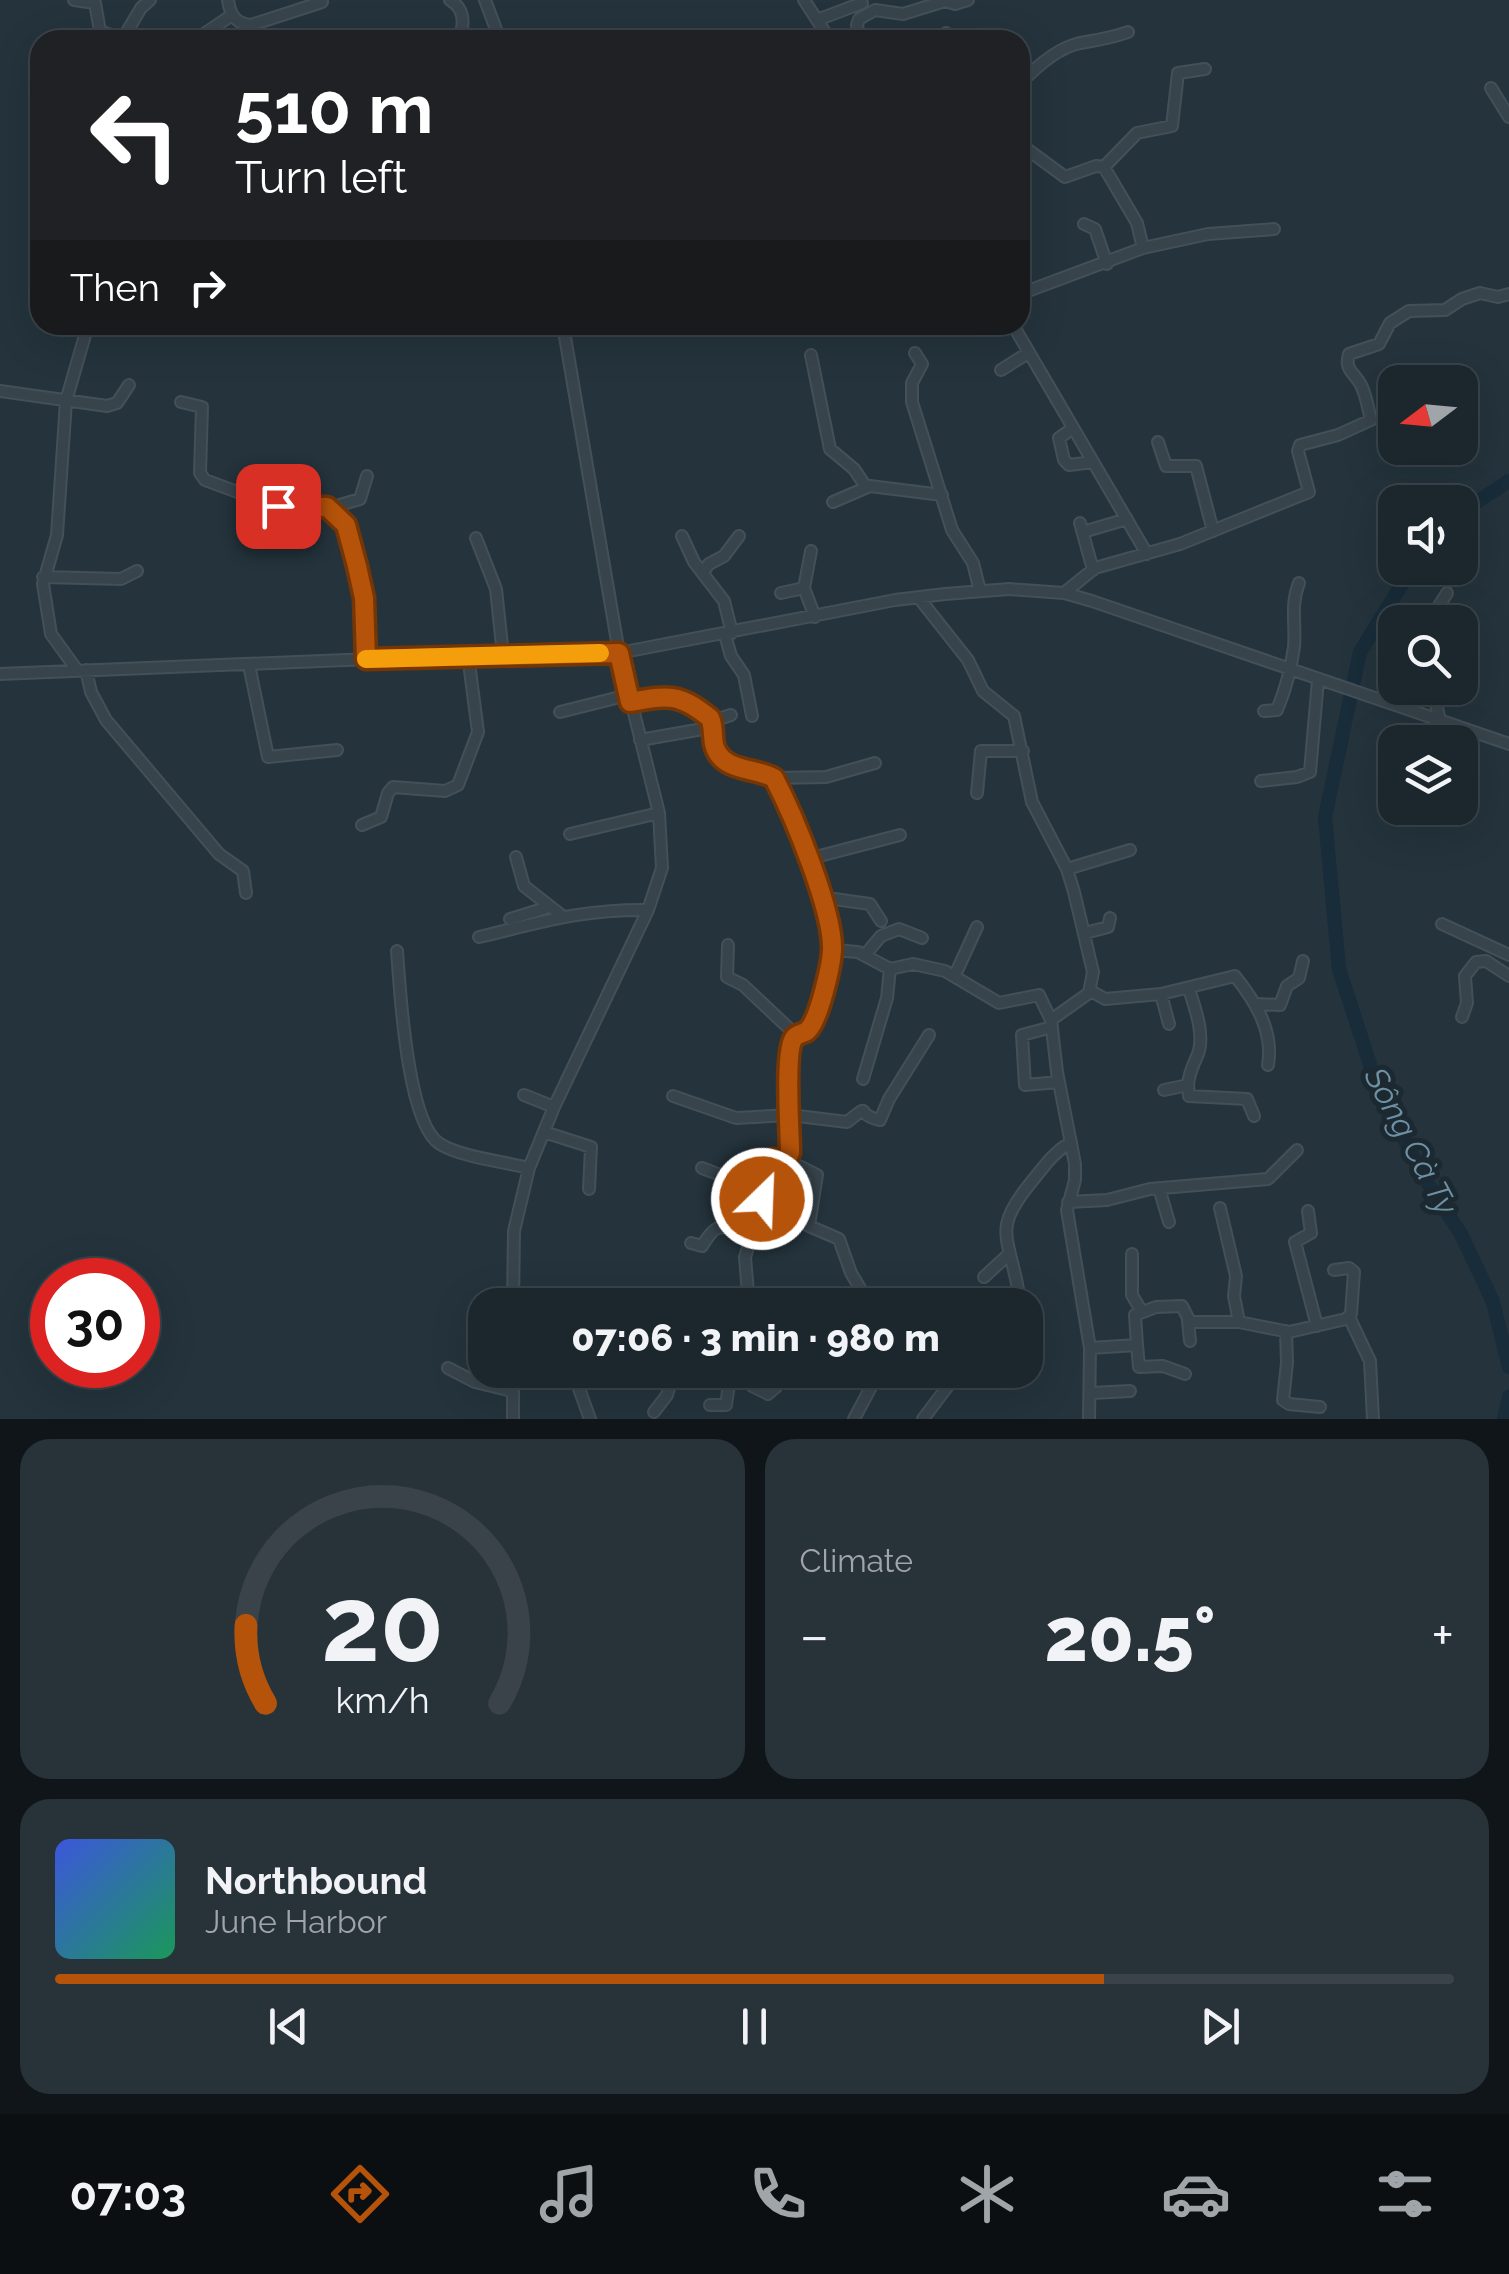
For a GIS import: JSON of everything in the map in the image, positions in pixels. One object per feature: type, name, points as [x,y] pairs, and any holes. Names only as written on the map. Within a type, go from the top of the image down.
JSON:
[{"type":"street","points":[[74,0],[95,3],[100,30]]},
{"type":"street","points":[[128,30],[150,0]]},
{"type":"street","points":[[228,0],[239,23],[251,25],[322,2]]},
{"type":"street","points":[[450,0],[458,4],[462,14],[460,30]]},
{"type":"street","points":[[485,0],[496,30]]},
{"type":"street","points":[[804,0],[824,30]]},
{"type":"street","points":[[857,30],[859,19],[875,10],[903,14],[968,0]]},
{"type":"street","points":[[817,20],[862,4]]},
{"type":"street","points":[[210,30],[232,15]]},
{"type":"street","points":[[1030,73],[1075,44],[1128,32]]},
{"type":"street","points":[[1104,167],[1137,133],[1172,126],[1178,73],[1205,69]]},
{"type":"street","points":[[1492,88],[1509,117]]},
{"type":"street","points":[[1030,151],[1065,177],[1104,167]]},
{"type":"street","points":[[1104,167],[1137,223],[1143,248]]},
{"type":"street","points":[[1084,224],[1095,229],[1107,264]]},
{"type":"street","points":[[1030,291],[1143,248],[1208,234],[1274,230]]},
{"type":"street","points":[[1064,592],[1092,570],[1147,554],[1310,492],[1300,445],[1370,422],[1360,382],[1346,361],[1349,354],[1379,344],[1390,323],[1410,311],[1445,310],[1458,300],[1480,293],[1498,297],[1509,294]]},
{"type":"street","points":[[85,335],[66,401],[56,535],[43,577],[51,634],[82,670],[106,720],[207,842],[243,872],[246,894]]},
{"type":"street","points":[[514,1288],[514,1231],[530,1168],[554,1107],[648,910],[662,868],[659,813],[619,653],[565,335]]},
{"type":"street","points":[[1018,335],[1147,554]]},
{"type":"street","points":[[916,353],[922,364],[912,383],[912,402],[952,530],[973,563],[980,591]]},
{"type":"street","points":[[1000,370],[1028,353]]},
{"type":"street","points":[[812,355],[830,449],[854,469],[866,487]]},
{"type":"street","points":[[0,391],[114,404],[129,385]]},
{"type":"street","points":[[181,402],[202,407],[200,474],[205,480],[278,506],[330,508],[360,499],[368,476]]},
{"type":"street","points":[[1073,428],[1059,438],[1066,463],[1093,462]]},
{"type":"street","points":[[1158,442],[1169,468],[1196,466],[1213,530]]},
{"type":"street","points":[[833,502],[866,487],[942,495]]},
{"type":"street","points":[[330,508],[346,525],[357,566],[364,598],[366,659]]},
{"type":"street","points":[[1092,570],[1082,528],[1127,518]]},
{"type":"street","points":[[682,536],[694,562],[724,600],[731,656],[744,676],[752,716]]},
{"type":"street","points":[[703,572],[708,564],[724,556],[739,536]]},
{"type":"street","points":[[476,538],[496,590],[503,655]]},
{"type":"street","points":[[811,551],[804,588],[814,617]]},
{"type":"street","points":[[43,577],[120,579],[137,571]]},
{"type":"street","points":[[1264,711],[1278,709],[1290,670],[1294,647],[1292,608],[1299,583]]},
{"type":"street","points":[[781,593],[804,588]]},
{"type":"street","points":[[0,674],[468,655],[619,653],[919,598],[1009,589],[1064,592],[1509,744]]},
{"type":"street","points":[[1440,605],[1447,593]]},
{"type":"street","points":[[919,598],[968,660],[983,691],[1013,713],[1032,802],[1067,869],[1094,978],[1091,991],[1052,1024],[1022,1035],[1025,1086],[1058,1082]]},
{"type":"street","points":[[362,825],[381,817],[393,787],[445,791],[458,785],[478,732],[468,655]]},
{"type":"street","points":[[249,665],[268,757],[337,750]]},
{"type":"street","points":[[1262,781],[1297,778],[1310,772],[1321,681]]},
{"type":"street","points":[[560,712],[629,698],[680,697],[713,724],[715,749],[736,768],[774,778],[826,777],[876,763]]},
{"type":"street","points":[[1436,705],[1439,720],[1436,725]]},
{"type":"street","points":[[640,740],[713,724],[730,715]]},
{"type":"street","points":[[976,794],[980,751],[1023,751]]},
{"type":"street","points":[[774,778],[808,859],[832,950],[817,1013],[808,1030],[793,1041],[787,1160]]},
{"type":"street","points":[[570,834],[659,813]]},
{"type":"street","points":[[808,859],[900,835]]},
{"type":"street","points":[[1067,869],[1130,850]]},
{"type":"street","points":[[516,857],[524,886],[561,915]]},
{"type":"street","points":[[820,898],[870,904],[881,921]]},
{"type":"street","points":[[510,919],[548,907]]},
{"type":"street","points":[[479,937],[561,915],[602,909],[648,910]]},
{"type":"street","points":[[1084,934],[1108,928],[1110,918]]},
{"type":"street","points":[[1442,924],[1509,954]]},
{"type":"street","points":[[955,976],[978,927]]},
{"type":"street","points":[[864,955],[880,936],[899,929],[922,938]]},
{"type":"street","points":[[728,946],[727,977],[743,985],[797,1036]]},
{"type":"street","points":[[832,950],[864,955],[890,969],[913,964],[955,976],[999,1003],[1042,996],[1052,1024],[1058,1082],[1076,1176],[1068,1202],[1068,1224],[1090,1348],[1089,1419]]},
{"type":"street","points":[[397,952],[407,1063],[431,1136],[450,1148],[530,1168]]},
{"type":"street","points":[[1255,1004],[1280,1005],[1285,988],[1299,978],[1303,961]]},
{"type":"street","points":[[1462,1017],[1467,1003],[1464,976],[1476,962],[1486,962],[1509,976]]},
{"type":"street","points":[[863,1079],[887,998],[890,969]]},
{"type":"street","points":[[1091,991],[1110,999],[1161,994],[1232,975],[1255,1004],[1270,1046],[1268,1064]]},
{"type":"street","points":[[1189,989],[1198,1018],[1199,1050],[1190,1067],[1189,1096],[1247,1099],[1254,1116]]},
{"type":"street","points":[[1161,994],[1169,1024]]},
{"type":"street","points":[[674,1096],[736,1118],[790,1115],[846,1122],[856,1110],[861,1110],[880,1120],[929,1035]]},
{"type":"street","points":[[1164,1090],[1188,1085]]},
{"type":"street","points":[[524,1095],[554,1107]]},
{"type":"street","points":[[544,1132],[591,1147],[588,1190]]},
{"type":"street","points":[[1018,1288],[1008,1255],[1006,1222],[1014,1202],[1049,1157],[1072,1142]]},
{"type":"street","points":[[1068,1202],[1107,1200],[1159,1188],[1268,1179],[1297,1150]]},
{"type":"street","points":[[747,1288],[745,1266],[768,1162],[787,1160],[816,1175],[809,1226],[841,1241],[860,1288]]},
{"type":"street","points":[[702,1168],[736,1181],[763,1184]]},
{"type":"street","points":[[1159,1188],[1169,1222]]},
{"type":"street","points":[[1220,1208],[1236,1276],[1234,1300],[1239,1322]]},
{"type":"street","points":[[1308,1211],[1311,1233],[1295,1242],[1317,1326]]},
{"type":"street","points":[[691,1242],[702,1246],[710,1230],[716,1227],[751,1233]]},
{"type":"street","points":[[1132,1254],[1132,1295],[1142,1312]]},
{"type":"street","points":[[984,1277],[1008,1255]]},
{"type":"street","points":[[1334,1270],[1349,1268],[1354,1272],[1349,1317]]},
{"type":"street","points":[[1185,1374],[1163,1366],[1139,1367],[1134,1318],[1142,1312],[1177,1304],[1188,1320],[1190,1341]]},
{"type":"street","points":[[1188,1320],[1239,1322],[1286,1331],[1349,1317]]},
{"type":"street","points":[[1349,1317],[1370,1361],[1373,1419]]},
{"type":"street","points":[[1286,1331],[1288,1363],[1283,1398],[1289,1404],[1320,1407]]},
{"type":"street","points":[[1090,1348],[1137,1346]]},
{"type":"street","points":[[448,1368],[476,1382],[512,1390],[513,1419]]},
{"type":"street","points":[[580,1388],[590,1419]]},
{"type":"street","points":[[654,1412],[669,1388]]},
{"type":"street","points":[[710,1405],[726,1405],[729,1388]]},
{"type":"street","points":[[854,1419],[871,1388]]},
{"type":"street","points":[[923,1419],[946,1388]]},
{"type":"street","points":[[1092,1392],[1130,1391]]},
{"type":"street","points":[[1289,1404],[1290,1419]]},
{"type":"waterway","name":"Sông Cà Ty","points":[[1478,501],[1509,481]]},
{"type":"waterway","name":"Sông Cà Ty","points":[[1401,585],[1360,652],[1325,817],[1339,969],[1379,1092],[1427,1182],[1461,1234],[1493,1302],[1509,1367]]},
{"type":"waterway","name":"Sông Cà Ty","points":[[1504,1419],[1509,1397]]},
{"type":"slow traffic","points":[[366,659],[600,653]]},
{"type":"route","points":[[278,506],[327,507],[346,525],[364,598],[366,659],[619,653],[630,702],[680,697],[710,718],[715,749],[722,758],[736,768],[774,778],[808,859],[825,910],[832,950],[817,1013],[808,1030],[794,1038],[792,1044],[790,1152],[787,1160],[773,1159],[766,1164],[762,1199]]}]
